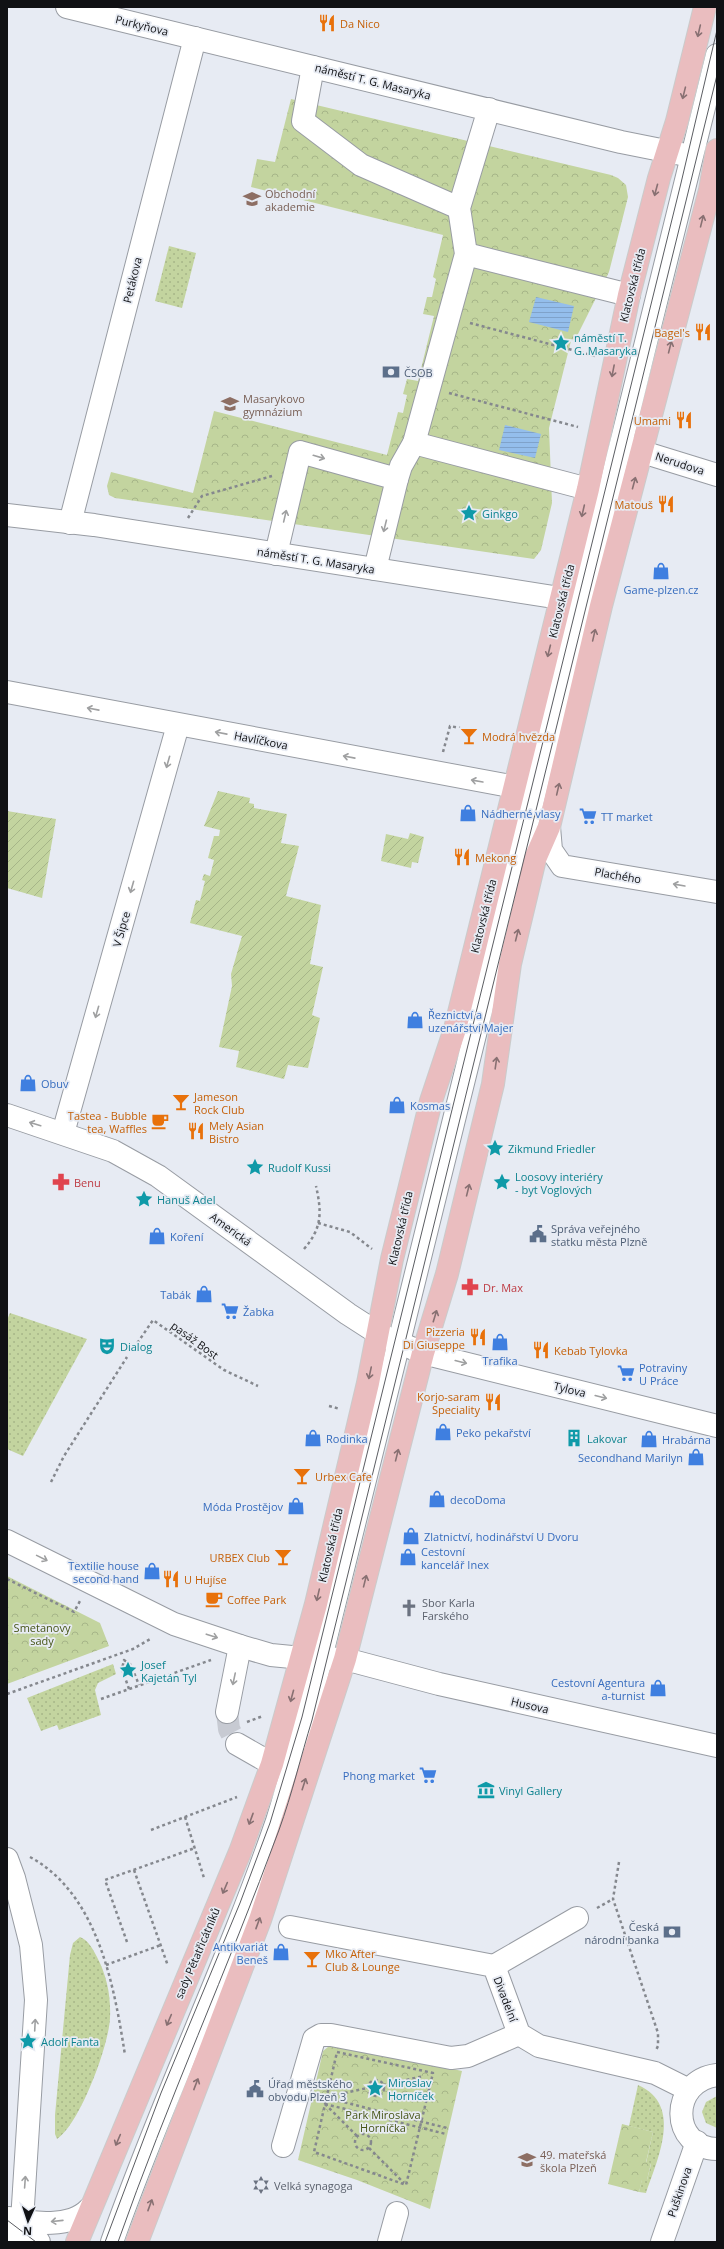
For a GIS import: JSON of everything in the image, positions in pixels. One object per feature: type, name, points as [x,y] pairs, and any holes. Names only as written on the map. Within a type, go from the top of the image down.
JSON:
[{"type":"main road","name":"Klatovská třída","points":[[345,1659],[423,1353],[447,1274],[488,1107],[510,964],[535,860],[548,827],[582,602],[588,489],[600,439],[629,295],[667,152],[677,121],[705,7]]},
{"type":"main road","name":"Klatovská třída","points":[[312,1658],[379,1334],[392,1259],[429,1108],[455,1029],[515,787],[582,602],[642,451],[710,190],[716,157]]},
{"type":"main road","name":"sady Pětatřicátníků","points":[[77,2242],[89,2209],[240,1852],[312,1658]]},
{"type":"main road","points":[[137,2242],[260,1920],[345,1659]]},
{"type":"street","name":"Purkyňova","points":[[67,7],[195,38]]},
{"type":"street","name":"náměstí T. G. Masaryka","points":[[195,38],[667,152]]},
{"type":"street","name":"Petákova","points":[[70,522],[195,38]]},
{"type":"street","name":"Klatovská třída","points":[[312,1658],[399,1344],[717,55]]},
{"type":"street","points":[[313,67],[303,121],[361,165],[459,208]]},
{"type":"street","points":[[375,569],[400,466],[414,443],[466,254],[459,208],[488,109]]},
{"type":"street","name":"Klatovská třída","points":[[667,152],[693,157],[716,157]]},
{"type":"street","points":[[466,254],[629,295]]},
{"type":"street","name":"Nerudova","points":[[600,439],[717,475]]},
{"type":"street","points":[[414,443],[588,489]]},
{"type":"street","points":[[276,554],[300,452],[397,479]]},
{"type":"street","name":"náměstí T. G. Masaryka","points":[[7,515],[70,522],[582,602]]},
{"type":"street","name":"Havlíčkova","points":[[7,692],[515,787]]},
{"type":"street","name":"V Šipce","points":[[63,1133],[178,725]]},
{"type":"street","name":"Plachého","points":[[548,827],[551,850],[562,866],[717,892]]},
{"type":"street","name":"Americká","points":[[7,1115],[114,1151],[158,1176],[331,1302],[379,1334],[399,1344],[423,1353]]},
{"type":"street","name":"Tylova","points":[[423,1353],[717,1426]]},
{"type":"street","points":[[7,1541],[174,1624],[240,1646],[271,1654],[312,1658],[345,1659]]},
{"type":"street","points":[[240,1646],[235,1726],[272,1764]]},
{"type":"street","points":[[112,2242],[130,2190],[248,1900],[277,1820],[312,1658]]},
{"type":"street","name":"Husova","points":[[345,1659],[439,1684],[717,1746]]},
{"type":"street","points":[[13,1867],[31,1945],[36,2000],[14,2219],[15,2242]]},
{"type":"street","points":[[494,1966],[577,1918]]},
{"type":"street","name":"Divadelní","points":[[290,1927],[494,1966],[519,2034],[539,2046],[655,2074],[689,2090]]},
{"type":"street","points":[[282,2146],[314,2039],[321,2035],[331,2035],[450,2058],[468,2056],[519,2034]]},
{"type":"street","points":[[707,2146],[687,2133],[682,2121],[681,2108],[689,2090],[699,2081],[717,2075]]},
{"type":"street","name":"Puškinova","points":[[662,2242],[707,2146]]},
{"type":"street","points":[[14,2219],[54,2222],[74,2219],[84,2215],[89,2209]]},
{"type":"street","points":[[389,2242],[397,2213]]},
{"type":"street","points":[[14,2219],[39,2242]]},
{"type":"path","points":[[449,318],[595,356]]},
{"type":"path","points":[[430,388],[578,426]]},
{"type":"path","points":[[184,525],[197,500],[202,496],[242,483],[295,471]]},
{"type":"path","points":[[443,754],[450,726],[460,728]]},
{"type":"path","points":[[304,1249],[315,1236],[321,1210],[316,1186]]},
{"type":"path","points":[[318,1223],[334,1227]]},
{"type":"path","name":"pasáž Bost","points":[[134,1348],[153,1320],[224,1370],[258,1386]]},
{"type":"path","points":[[51,1482],[64,1456],[127,1357]]},
{"type":"path","points":[[7,1579],[74,1612],[81,1599]]},
{"type":"path","points":[[7,1694],[133,1649],[174,1624]]},
{"type":"path","points":[[121,1653],[124,1660],[131,1665],[139,1685]]},
{"type":"path","points":[[100,1699],[217,1658]]},
{"type":"path","points":[[124,1660],[122,1668],[129,1689]]},
{"type":"path","points":[[235,1726],[266,1715]]},
{"type":"path","points":[[150,1830],[241,1796]]},
{"type":"path","points":[[185,1817],[205,1881]]},
{"type":"path","points":[[127,1942],[105,1880],[195,1848]]},
{"type":"path","points":[[13,1867],[32,1857],[54,1875],[74,1895],[91,1928],[106,1965],[118,2014],[125,2055]]},
{"type":"path","points":[[619,1862],[613,1899],[658,2033]]},
{"type":"path","points":[[134,1870],[170,1972]]},
{"type":"path","points":[[106,1965],[161,1945]]},
{"type":"path","points":[[406,2185],[314,2152],[337,2052],[433,2074]]},
{"type":"path","points":[[383,2085],[433,2074]]},
{"type":"path","points":[[406,2185],[433,2074]]},
{"type":"path","points":[[374,2080],[381,2082],[383,2085],[383,2092],[377,2096],[371,2094],[368,2088],[368,2084],[374,2080]]},
{"type":"path","points":[[327,2097],[368,2088]]},
{"type":"path","points":[[327,2097],[447,2128]]},
{"type":"path","points":[[325,2104],[446,2134]]},
{"type":"path","points":[[325,2104],[357,2136]]},
{"type":"path","points":[[362,2133],[369,2136],[371,2140],[369,2148],[363,2150],[358,2148],[354,2141],[357,2136],[362,2133]]},
{"type":"path","points":[[369,2148],[406,2185]]},
{"type":"green space","points":[[291,99],[611,175],[618,178],[626,185],[628,197],[609,272],[576,338],[571,341],[549,428],[552,503],[541,550],[534,559],[115,498],[109,495],[107,486],[111,472],[193,493],[214,411],[387,455],[398,412],[403,413],[407,395],[403,394],[407,379],[418,381],[434,316],[423,314],[427,297],[432,297],[436,279],[433,277],[443,235],[251,187],[257,159],[275,162]]},
{"type":"green space","points":[[169,246],[196,253],[182,308],[155,301]]},
{"type":"green space","points":[[218,791],[250,798],[249,803],[254,804],[254,808],[287,814],[281,843],[299,846],[286,896],[321,905],[310,964],[323,967],[312,1015],[320,1018],[308,1068],[288,1065],[284,1079],[236,1067],[239,1051],[219,1047],[232,986],[231,974],[242,936],[190,923],[196,900],[200,901],[205,881],[202,880],[204,874],[210,876],[214,860],[208,858],[214,836],[219,836],[220,830],[204,826]]},
{"type":"green space","points":[[7,811],[56,819],[42,898],[7,888]]},
{"type":"green space","points":[[410,833],[424,837],[418,863],[412,862],[411,868],[381,861],[386,834],[408,839]]},
{"type":"green space","points":[[10,1313],[87,1339],[23,1456],[7,1449],[7,1320]]},
{"type":"green space","name":"Smetanovy sady","points":[[7,1576],[100,1623],[109,1646],[7,1684]]},
{"type":"green space","points":[[113,1664],[116,1674],[98,1683],[95,1690],[101,1715],[59,1730],[57,1725],[41,1731],[27,1698]]},
{"type":"green space","points":[[80,1937],[92,1948],[106,1979],[110,2002],[110,2018],[105,2046],[92,2083],[75,2118],[66,2131],[57,2139],[55,2134],[55,2115],[70,1955],[73,1943]]},
{"type":"green space","name":"Park Miroslava Horníčka","points":[[333,2043],[462,2071],[430,2209],[357,2180],[298,2160],[323,2051]]},
{"type":"green space","points":[[638,2085],[652,2094],[660,2106],[664,2119],[660,2150],[646,2193],[639,2192],[642,2179],[647,2180],[651,2164],[646,2163],[653,2132],[629,2126]]},
{"type":"green space","points":[[717,2096],[717,2128],[706,2123],[702,2112],[706,2102]]},
{"type":"green space","points":[[622,2124],[653,2132],[646,2162],[651,2163],[647,2180],[642,2180],[639,2192],[608,2184]]},
{"type":"water","points":[[536,297],[574,306],[568,332],[529,322]]},
{"type":"water","points":[[505,425],[541,434],[535,458],[499,450]]},
{"type":"tunnel","points":[[227,1712],[229,1729],[237,1744]]},
{"type":"tram line","points":[[105,2242],[161,2093],[240,1903],[270,1823],[302,1717],[681,183],[717,30]]},
{"type":"tram line","points":[[118,2242],[157,2138],[279,1830],[312,1720],[717,75]]},
{"type":"tram line","points":[[7,2220],[36,2242]]},
{"type":"place","name":"Da Nico","points":[[327,23]]},
{"type":"place","name":"Obchodní akademie","points":[[252,199]]},
{"type":"place","name":"Bagel's","points":[[703,332]]},
{"type":"place","name":"náměstí T. G. Masaryka","points":[[561,343]]},
{"type":"place","name":"ČSOB","points":[[391,372]]},
{"type":"place","name":"Masarykovo gymnázium","points":[[230,404]]},
{"type":"place","name":"Umami","points":[[684,420]]},
{"type":"place","name":"Matouš","points":[[666,504]]},
{"type":"place","name":"Ginkgo","points":[[469,513]]},
{"type":"place","name":"Game-plzen.cz","points":[[661,571]]},
{"type":"place","name":"Modrá hvězda","points":[[469,736]]},
{"type":"place","name":"Nádherné vlasy","points":[[468,813]]},
{"type":"place","name":"TT market","points":[[588,816]]},
{"type":"place","name":"Mekong","points":[[462,857]]},
{"type":"place","name":"Řeznictví a uzenářství Majer","points":[[415,1020]]},
{"type":"place","name":"Obuv","points":[[28,1083]]},
{"type":"place","name":"Jameson Rock Club","points":[[181,1102]]},
{"type":"place","name":"Kosmas","points":[[397,1105]]},
{"type":"place","name":"Tastea - Bubble tea, Waffles","points":[[160,1121]]},
{"type":"place","name":"Mely Asian Bistro","points":[[196,1131]]},
{"type":"place","name":"Zikmund Friedler","points":[[495,1148]]},
{"type":"place","name":"Rudolf Kussi","points":[[255,1167]]},
{"type":"place","name":"Benu","points":[[61,1182]]},
{"type":"place","name":"Loosovy interiéry - byt Voglových","points":[[502,1182]]},
{"type":"place","name":"Hanuš Adel","points":[[144,1199]]},
{"type":"place","name":"Správa veřejného statku města Plzně","points":[[538,1234]]},
{"type":"place","name":"Koření","points":[[157,1236]]},
{"type":"place","name":"Dr. Max","points":[[470,1287]]},
{"type":"place","name":"Tabák","points":[[204,1294]]},
{"type":"place","name":"Žabka","points":[[230,1311]]},
{"type":"place","name":"Pizzeria Di Giuseppe","points":[[478,1337]]},
{"type":"place","name":"Trafika","points":[[500,1342]]},
{"type":"place","name":"Dialog","points":[[107,1346]]},
{"type":"place","name":"Kebab Tylovka","points":[[541,1350]]},
{"type":"place","name":"Potraviny U Práce","points":[[626,1373]]},
{"type":"place","name":"Korjo-saram Speciality","points":[[493,1402]]},
{"type":"place","name":"Peko pekařství","points":[[443,1432]]},
{"type":"place","name":"Rodinka","points":[[313,1438]]},
{"type":"place","name":"Lakovar","points":[[574,1438]]},
{"type":"place","name":"Hrabárna","points":[[649,1439]]},
{"type":"place","name":"Secondhand Marilyn","points":[[696,1457]]},
{"type":"place","name":"Urbex Cafe","points":[[302,1476]]},
{"type":"place","name":"decoDoma","points":[[437,1499]]},
{"type":"place","name":"Móda Prostějov","points":[[296,1506]]},
{"type":"place","name":"Zlatnictví, hodinářství U Dvoru","points":[[411,1536]]},
{"type":"place","name":"URBEX Club","points":[[283,1557]]},
{"type":"place","name":"Cestovní kancelář Inex","points":[[408,1557]]},
{"type":"place","name":"Textilie house second hand","points":[[152,1571]]},
{"type":"place","name":"U Hujíse","points":[[171,1579]]},
{"type":"place","name":"Coffee Park","points":[[214,1599]]},
{"type":"place","name":"Sbor Karla Farského","points":[[409,1608]]},
{"type":"place","name":"Josef Kajetán Tyl","points":[[128,1670]]},
{"type":"place","name":"Cestovní Agentura a-turnist","points":[[658,1688]]},
{"type":"place","name":"Phong market","points":[[428,1775]]},
{"type":"place","name":"Vinyl Gallery","points":[[486,1790]]},
{"type":"place","name":"Česká národní banka","points":[[672,1932]]},
{"type":"place","name":"Antikvariát Beneš","points":[[281,1952]]},
{"type":"place","name":"Mko After Club & Lounge","points":[[312,1959]]},
{"type":"place","name":"Adolf Fanta","points":[[28,2041]]},
{"type":"place","name":"Miroslav Horníček","points":[[375,2088]]},
{"type":"place","name":"Úřad městského obvodu Plzeň 3","points":[[255,2089]]},
{"type":"place","name":"49. mateřská škola Plzeň","points":[[527,2160]]},
{"type":"place","name":"Velká synagoga","points":[[261,2185]]}]
